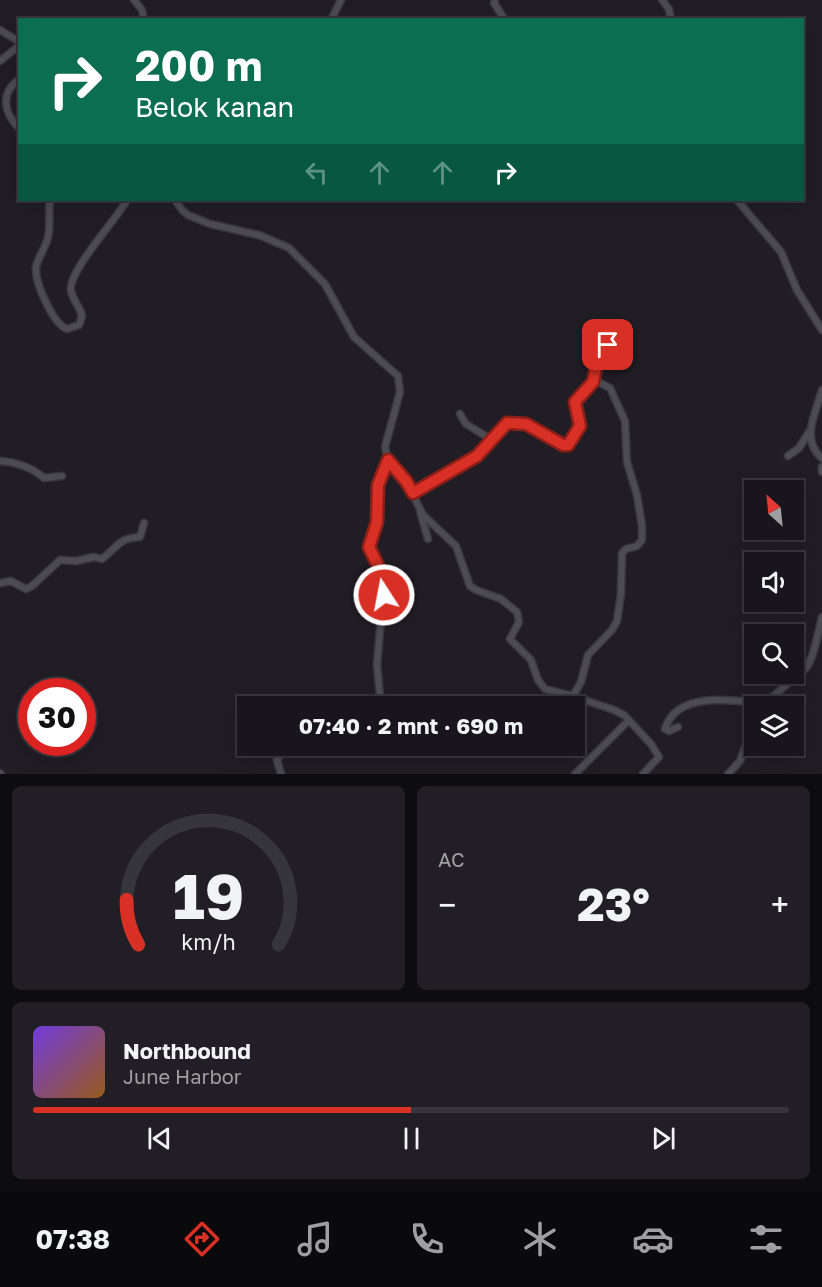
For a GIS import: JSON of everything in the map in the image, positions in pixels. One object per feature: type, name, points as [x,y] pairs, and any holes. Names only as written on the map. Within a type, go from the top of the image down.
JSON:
[{"type":"street","points":[[134,0],[142,10],[144,18]]},
{"type":"street","points":[[332,18],[341,0]]},
{"type":"street","points":[[495,0],[494,3],[505,18]]},
{"type":"street","points":[[662,0],[669,9],[671,18]]},
{"type":"street","points":[[0,30],[18,43]]},
{"type":"street","points":[[0,61],[18,46]]},
{"type":"street","points":[[18,81],[5,91],[2,104],[6,114],[18,127]]},
{"type":"street","points":[[50,201],[49,231],[37,263],[37,280],[56,319],[67,329],[79,325],[82,316],[71,293],[71,285],[87,252],[126,201]]},
{"type":"street","points":[[177,201],[188,215],[210,224],[259,236],[286,246],[324,283],[350,332],[398,376],[400,392],[386,447],[388,460],[378,485],[377,522],[369,547],[380,568],[384,584],[377,665],[380,696]]},
{"type":"street","points":[[738,201],[781,252],[799,294],[822,330]]},
{"type":"street","points":[[413,493],[474,459],[506,423],[526,424],[563,445],[568,445],[580,426],[575,402],[589,389],[594,380],[597,362],[608,345]]},
{"type":"street","points":[[419,508],[456,546],[473,589],[501,599],[517,612],[519,622],[510,639],[531,660],[542,686],[549,691],[573,696],[581,682],[588,655],[613,629],[617,621],[621,594],[622,553],[624,550],[637,546],[642,536],[637,495],[626,453],[625,421],[610,388],[594,380]]},
{"type":"street","points":[[788,456],[799,448],[810,432],[822,390]]},
{"type":"street","points":[[460,414],[466,424],[492,440]]},
{"type":"street","points":[[810,432],[813,447],[822,458]]},
{"type":"street","points":[[388,460],[413,493],[428,539]]},
{"type":"street","points":[[0,461],[36,470],[44,478],[62,476]]},
{"type":"street","points":[[822,467],[822,472]]},
{"type":"street","points":[[0,583],[11,581],[26,589],[61,559],[76,561],[94,557],[102,560],[123,540],[129,537],[140,537],[144,523]]},
{"type":"street","points":[[773,696],[811,662],[822,617]]},
{"type":"street","points":[[585,700],[614,710],[629,720],[651,744],[659,757],[643,774]]},
{"type":"street","points":[[678,727],[669,731],[665,729],[673,713],[688,704],[705,701],[744,704]]},
{"type":"street","points":[[575,774],[629,720]]},
{"type":"street","points":[[728,774],[740,761],[744,750]]},
{"type":"street","points":[[279,756],[277,760],[281,774]]},
{"type":"route","points":[[384,595],[382,574],[369,547],[377,522],[379,479],[388,460],[413,493],[469,462],[484,450],[507,423],[526,424],[564,446],[568,445],[575,438],[580,426],[575,402],[589,389],[597,374],[597,362],[608,345]]}]
